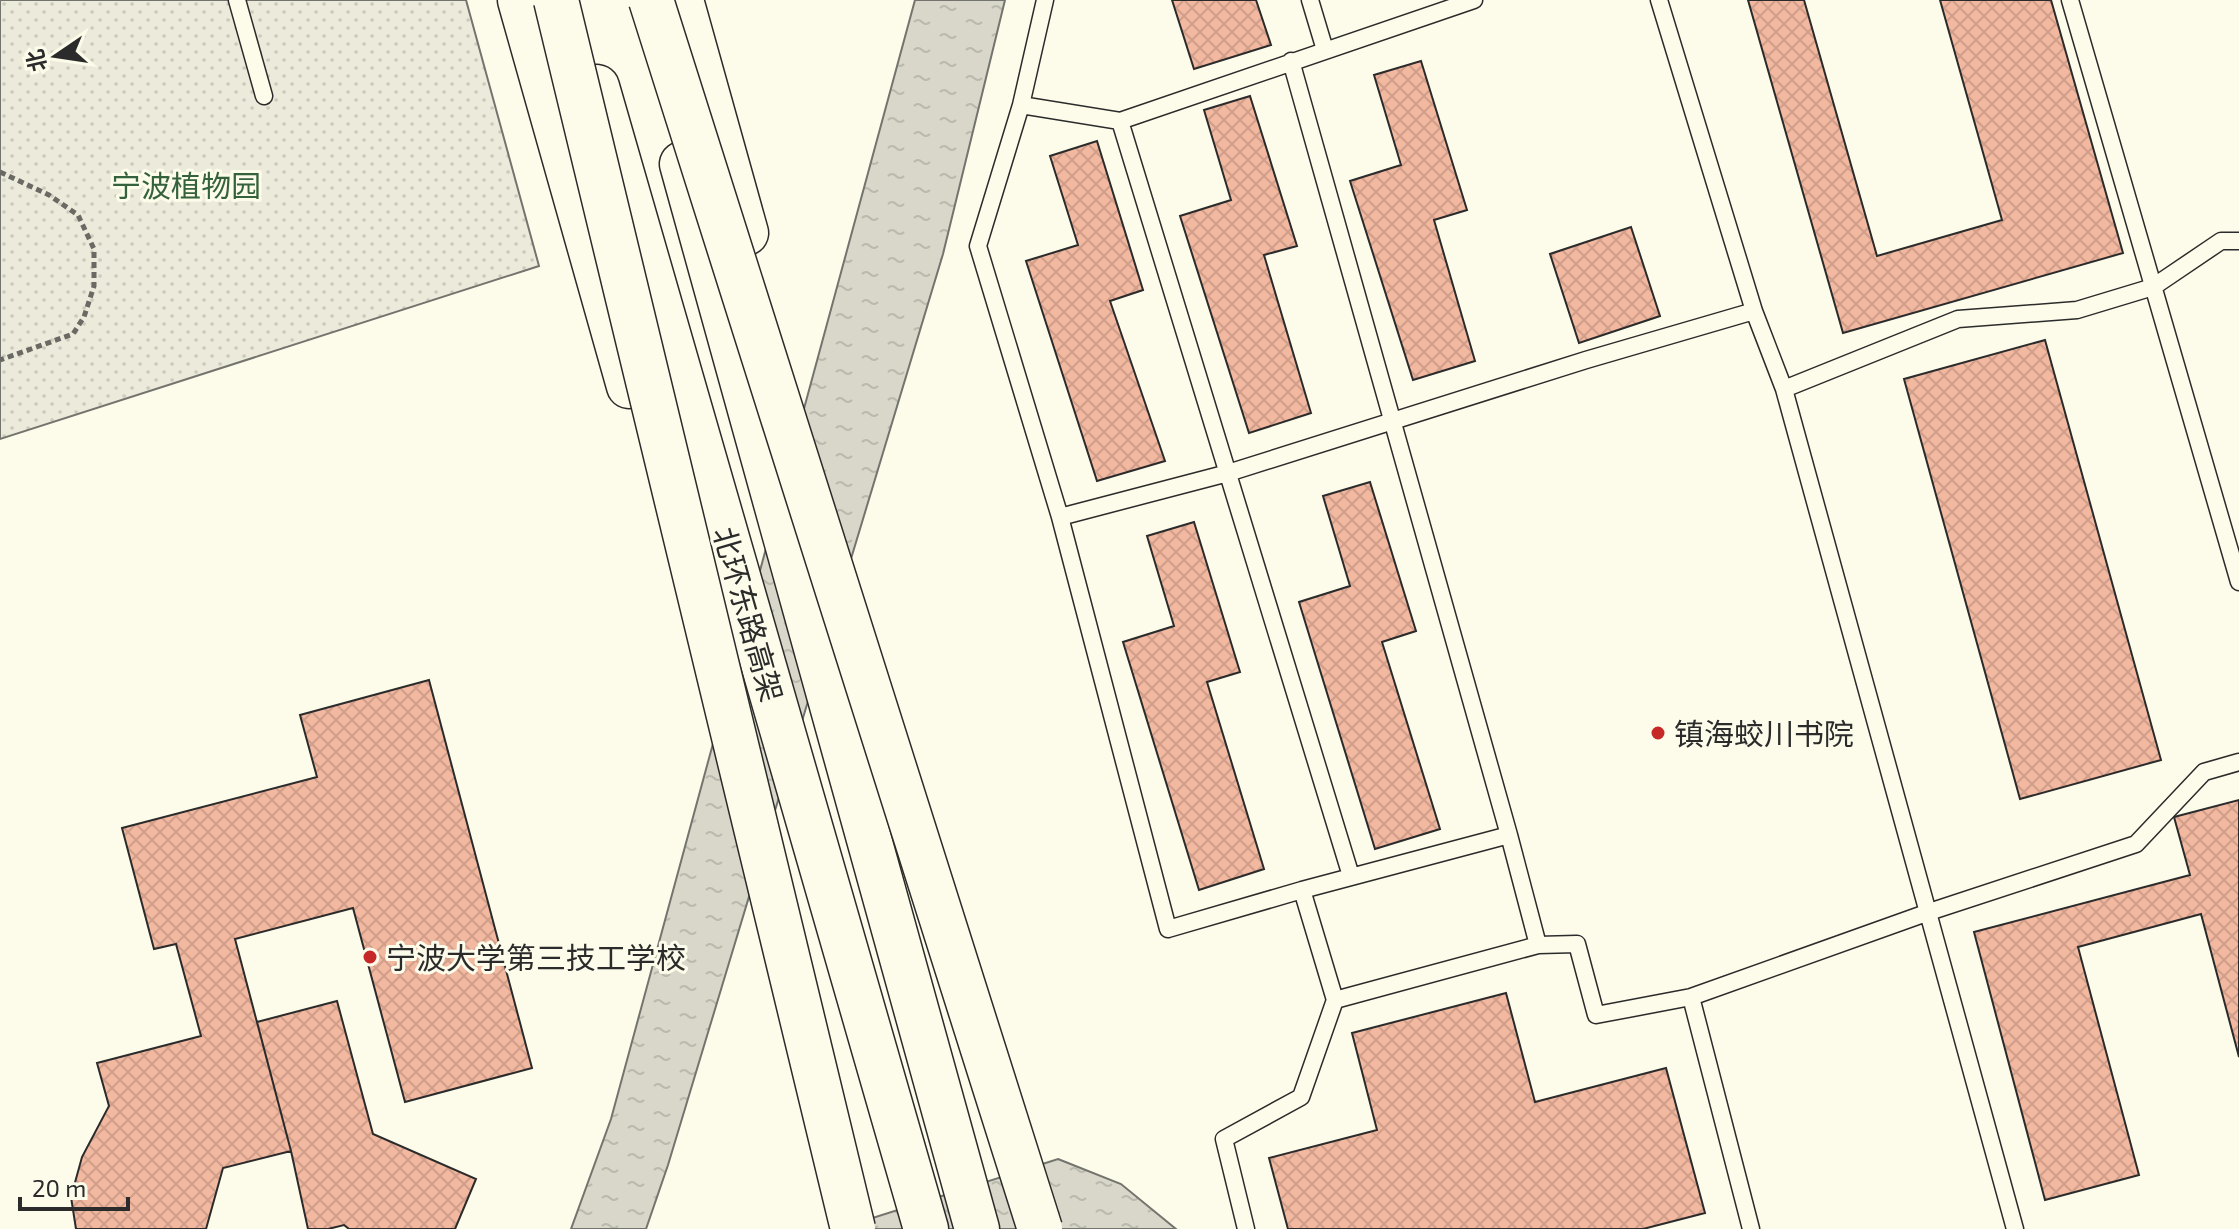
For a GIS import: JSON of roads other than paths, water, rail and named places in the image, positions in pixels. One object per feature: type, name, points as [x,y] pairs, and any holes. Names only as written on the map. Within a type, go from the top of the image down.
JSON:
[{"type":"main road","points":[[520,0],[868,1229]]},
{"type":"main road","points":[[556,0],[853,1229]]},
{"type":"main road","name":"北环东路高架","points":[[572,0],[926,1229]]},
{"type":"main road","name":"北环东路高架","points":[[637,0],[977,1229]]},
{"type":"main road","points":[[651,0],[1040,1229]]},
{"type":"main road","points":[[681,0],[1033,1229]]},
{"type":"lane","points":[[237,0],[264,96]]},
{"type":"lane","points":[[1045,0],[1021,105],[978,246],[1060,517],[1168,929],[1351,876],[1509,835]]},
{"type":"lane","points":[[1310,0],[1325,50]]},
{"type":"lane","points":[[1021,105],[1120,121],[1474,0]]},
{"type":"lane","points":[[1659,0],[1754,311],[1784,389],[2015,1229]]},
{"type":"lane","points":[[2070,0],[2239,582]]},
{"type":"lane","points":[[1291,61],[1538,945]]},
{"type":"lane","points":[[1120,121],[1351,876]]},
{"type":"lane","points":[[1784,389],[1958,319],[2077,310],[2153,287],[2221,241],[2239,241]]},
{"type":"lane","points":[[1060,517],[1228,473],[1586,360],[1754,311]]},
{"type":"lane","points":[[1335,1000],[1538,945],[1577,944],[1596,1015],[1691,997],[1929,912],[2136,844],[2204,772],[2239,762]]},
{"type":"lane","points":[[1246,1229],[1224,1139],[1301,1097],[1335,1000],[1302,890]]},
{"type":"lane","points":[[1691,997],[1751,1229]]},
{"type":"water","points":[[915,0],[1005,0],[943,254],[646,1229],[571,1229],[611,1119]]},
{"type":"water","points":[[1058,1159],[1121,1184],[1176,1229],[838,1229]]},
{"type":"place","name":"镇海蛟川书院","points":[[1658,733]]},
{"type":"place","name":"宁波大学第三技工学校","points":[[370,957]]},
{"type":"park label","name":"宁波植物园","points":[[186,185]]}]
